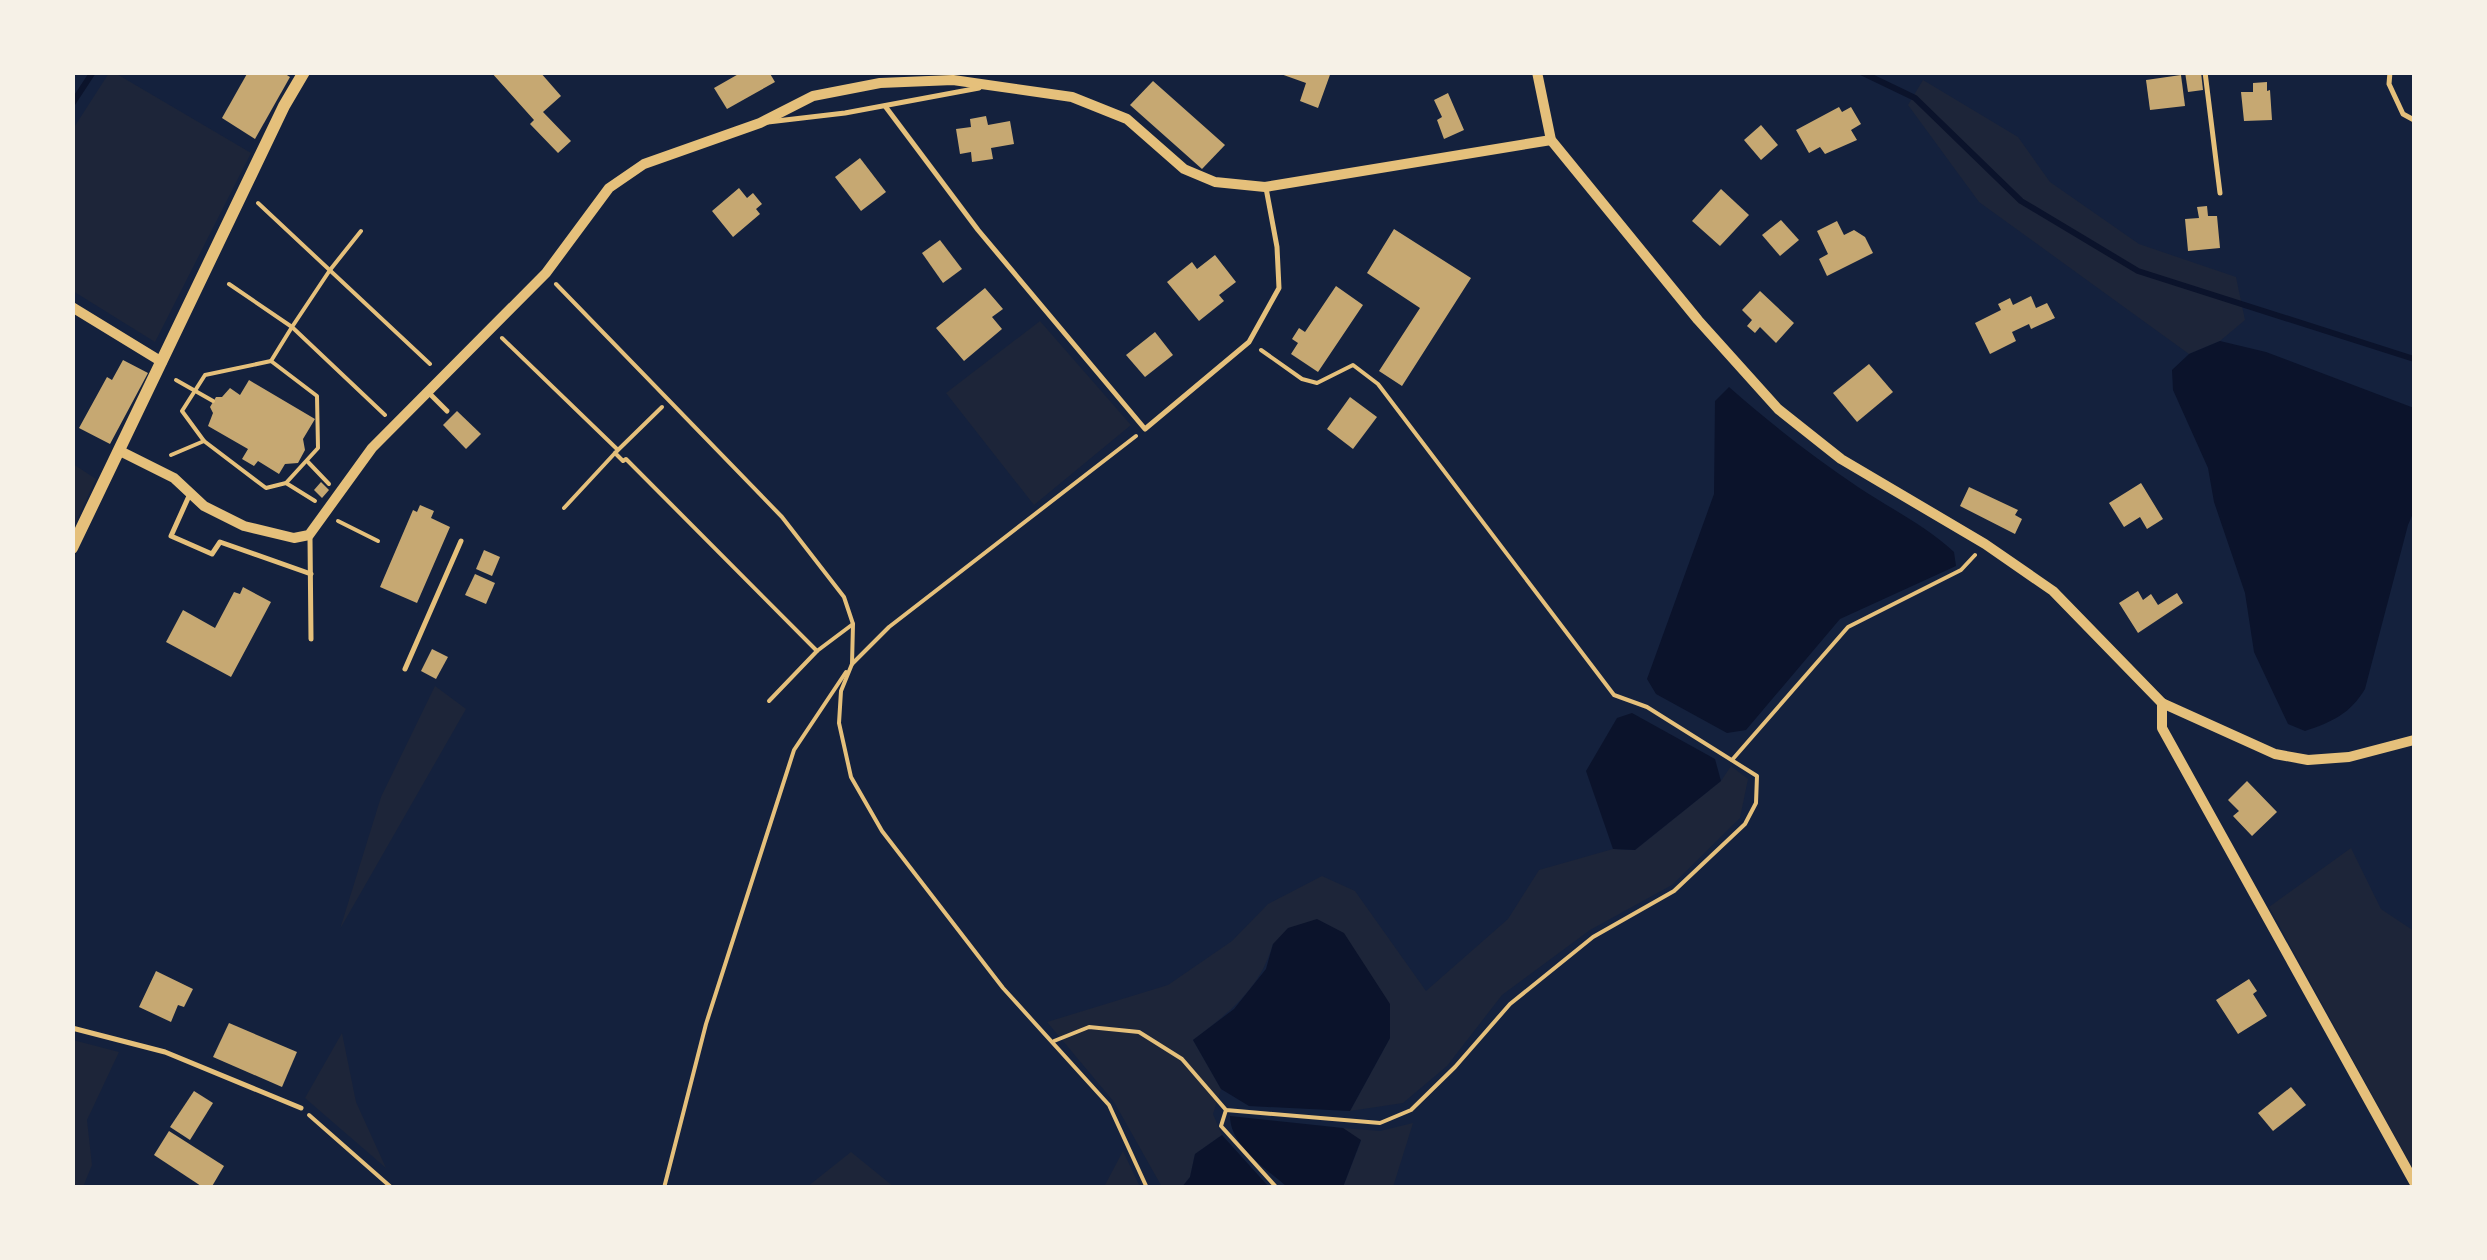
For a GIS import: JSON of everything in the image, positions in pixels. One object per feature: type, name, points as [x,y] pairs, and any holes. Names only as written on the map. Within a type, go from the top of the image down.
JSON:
[{"type":"street","points":[[72,548],[284,106],[304,72]]},
{"type":"street","points":[[1537,72],[1551,140],[1698,320],[1778,408],[1841,459],[1985,544],[2052,591],[2162,704],[2275,754],[2308,760],[2349,757],[2414,740]]},
{"type":"street","points":[[120,450],[174,478],[204,506],[244,526],[294,538],[310,534],[322,509],[372,448],[546,273],[610,188],[644,164],[760,123],[813,96],[880,83],[952,80],[1072,97],[1127,119],[1184,170],[1214,182],[1265,187],[1551,140]]},
{"type":"street","points":[[72,307],[162,362]]},
{"type":"street","points":[[2162,704],[2162,728],[2414,1182]]},
{"type":"lane","points":[[2205,72],[2220,193]]},
{"type":"lane","points":[[2390,72],[2389,84],[2403,114],[2414,120]]},
{"type":"lane","points":[[760,123],[992,86]]},
{"type":"lane","points":[[885,106],[978,230],[1145,428],[1249,342],[1279,288],[1277,247],[1265,187]]},
{"type":"lane","points":[[428,392],[447,411]]},
{"type":"lane","points":[[191,494],[171,536],[212,554],[220,542],[311,574]]},
{"type":"lane","points":[[310,534],[311,639]]},
{"type":"lane","points":[[406,668],[460,541]]},
{"type":"lane","points":[[72,1028],[165,1052],[302,1108]]},
{"type":"path","points":[[258,203],[430,364]]},
{"type":"path","points":[[272,361],[317,396],[318,448],[286,483],[266,488],[204,441],[182,411],[205,375],[272,361],[330,270],[360,232]]},
{"type":"path","points":[[546,273],[782,518],[844,597],[853,624],[852,664],[842,691],[839,723],[851,777],[882,831],[1003,988],[1109,1105],[1147,1188]]},
{"type":"path","points":[[229,284],[292,326],[388,418]]},
{"type":"path","points":[[498,335],[817,651]]},
{"type":"path","points":[[1054,1041],[1089,1027],[1140,1032],[1182,1059],[1226,1110],[1380,1123],[1412,1110],[1510,1004],[1593,937],[1674,891],[1745,824],[1756,803],[1758,776],[1647,707],[1614,695],[1378,384],[1353,365],[1317,383],[1302,379],[1249,342]]},
{"type":"path","points":[[176,380],[213,401]]},
{"type":"path","points":[[564,508],[662,407]]},
{"type":"path","points":[[664,1188],[706,1024],[794,750],[852,664],[889,626],[1145,428]]},
{"type":"path","points":[[172,456],[204,441]]},
{"type":"path","points":[[307,461],[333,488]]},
{"type":"path","points":[[286,483],[378,541]]},
{"type":"path","points":[[1732,760],[1848,627],[1962,570],[1985,544]]},
{"type":"path","points":[[769,701],[817,651],[853,624]]},
{"type":"path","points":[[302,1108],[392,1188]]},
{"type":"path","points":[[1226,1110],[1221,1126],[1278,1188]]},
{"type":"shaded area","points":[[109,73],[251,153],[155,342],[73,291],[73,129]]},
{"type":"shaded area","points":[[1923,80],[2018,137],[2050,182],[2139,244],[2236,277],[2245,320],[2220,341],[2189,354],[1979,202],[1908,105]]},
{"type":"shaded area","points":[[1040,321],[1131,425],[1034,505],[946,393]]},
{"type":"shaded area","points":[[2220,341],[2266,352],[2414,408],[2414,511],[2365,689],[2340,716],[2305,731],[2288,724],[2254,652],[2245,593],[2214,502],[2208,468],[2173,390],[2172,370],[2189,354]]},
{"type":"shaded area","points":[[1729,387],[1824,463],[1943,542],[1954,552],[1956,566],[1840,619],[1746,730],[1727,733],[1656,694],[1647,679],[1714,494],[1715,401]]},
{"type":"shaded area","points":[[73,464],[96,479],[73,528]]},
{"type":"shaded area","points":[[435,686],[466,709],[340,929],[381,797]]},
{"type":"shaded area","points":[[1632,713],[1715,759],[1721,781],[1635,850],[1613,849],[1586,771],[1617,718]]},
{"type":"shaded area","points":[[1731,766],[1748,779],[1740,818],[1672,885],[1590,930],[1502,995],[1447,1066],[1403,1103],[1350,1111],[1390,1038],[1273,944],[1251,987],[1231,1010],[1193,1040],[1221,1089],[1213,1114],[1222,1135],[1195,1154],[1190,1177],[1182,1187],[1162,1187],[1114,1102],[1047,1022],[1168,985],[1232,941],[1268,904],[1322,876],[1355,891],[1426,991],[1508,919],[1539,870],[1613,849],[1635,850],[1721,781]]},
{"type":"shaded area","points":[[2351,848],[2381,909],[2414,931],[2414,1171],[2269,907]]},
{"type":"shaded area","points":[[1317,919],[1344,933],[1390,1004],[1390,1038],[1350,1111],[1249,1106],[1221,1089],[1193,1040],[1234,1009],[1266,969],[1273,944],[1288,928]]},
{"type":"shaded area","points":[[342,1033],[356,1102],[386,1168],[305,1098]]},
{"type":"shaded area","points":[[73,1040],[119,1052],[87,1120],[92,1165],[83,1187],[73,1187]]},
{"type":"shaded area","points":[[1230,1116],[1343,1128],[1361,1140],[1343,1187],[1287,1187],[1243,1147]]},
{"type":"shaded area","points":[[1413,1123],[1393,1187],[1343,1187],[1361,1141],[1343,1128],[1380,1131]]},
{"type":"shaded area","points":[[1222,1135],[1269,1187],[1182,1187],[1190,1177],[1195,1154]]},
{"type":"shaded area","points":[[1123,1151],[1140,1187],[1104,1187]]},
{"type":"shaded area","points":[[851,1152],[894,1187],[807,1187]]},
{"type":"building","points":[[248,72],[282,72],[290,77],[255,139],[222,118]]},
{"type":"building","points":[[491,72],[540,72],[561,96],[543,112],[571,141],[558,153],[530,124],[534,120]]},
{"type":"building","points":[[742,72],[769,72],[775,82],[727,109],[714,88]]},
{"type":"building","points":[[1331,72],[1318,108],[1300,101],[1306,83],[1278,73]]},
{"type":"building","points":[[2185,72],[2201,72],[2203,90],[2188,92]]},
{"type":"building","points":[[2181,75],[2185,106],[2150,110],[2146,80]]},
{"type":"building","points":[[1153,81],[1225,145],[1202,169],[1130,105]]},
{"type":"building","points":[[2267,82],[2272,120],[2244,121],[2241,92],[2253,92],[2253,83]]},
{"type":"building","points":[[1448,93],[1464,130],[1444,139],[1437,120],[1442,117],[1434,100]]},
{"type":"building","points":[[1839,107],[1842,112],[1851,107],[1861,124],[1851,130],[1857,140],[1825,154],[1820,147],[1809,153],[1796,130]]},
{"type":"building","points":[[986,116],[988,125],[1010,121],[1014,144],[991,148],[993,159],[972,162],[971,152],[960,154],[956,129],[971,127],[970,119]]},
{"type":"building","points":[[1761,125],[1778,145],[1761,160],[1744,140]]},
{"type":"building","points":[[860,158],[886,192],[861,211],[835,177]]},
{"type":"building","points":[[739,188],[747,198],[753,193],[762,204],[756,209],[760,214],[733,237],[712,211]]},
{"type":"building","points":[[1721,189],[1749,215],[1720,246],[1692,221]]},
{"type":"building","points":[[2207,206],[2208,216],[2217,216],[2220,248],[2188,251],[2185,219],[2199,218],[2197,207]]},
{"type":"building","points":[[1781,220],[1799,240],[1780,256],[1762,235]]},
{"type":"building","points":[[1837,221],[1844,235],[1854,230],[1865,237],[1873,253],[1827,276],[1819,259],[1828,254],[1817,231]]},
{"type":"building","points":[[1394,229],[1471,278],[1402,386],[1379,371],[1420,308],[1367,273]]},
{"type":"building","points":[[940,240],[962,269],[943,283],[922,253]]},
{"type":"building","points":[[1215,255],[1236,282],[1219,295],[1224,301],[1199,321],[1167,282],[1192,262],[1197,269]]},
{"type":"building","points":[[1336,286],[1363,305],[1318,372],[1291,354],[1298,343],[1292,339],[1299,328],[1305,332]]},
{"type":"building","points":[[985,288],[1003,309],[992,317],[1002,329],[964,361],[936,328]]},
{"type":"building","points":[[1760,291],[1794,323],[1776,343],[1760,327],[1755,333],[1747,326],[1752,320],[1742,310]]},
{"type":"building","points":[[2031,296],[2036,308],[2047,303],[2055,318],[2031,329],[2029,324],[2012,332],[2016,341],[1990,354],[1975,323],[2001,310],[1998,304],[2010,298],[2013,305]]},
{"type":"building","points":[[1155,332],[1173,355],[1145,377],[1126,355]]},
{"type":"building","points":[[123,360],[148,373],[110,444],[79,428],[107,377],[112,380]]},
{"type":"building","points":[[1869,364],[1893,392],[1857,422],[1833,393]]},
{"type":"building","points":[[249,380],[315,419],[303,439],[305,450],[298,463],[285,464],[279,474],[258,461],[254,466],[242,459],[248,449],[208,426],[213,413],[210,407],[216,397],[222,397],[230,388],[240,395]]},
{"type":"building","points":[[1350,397],[1377,417],[1353,449],[1327,429]]},
{"type":"building","points":[[457,411],[481,434],[466,449],[443,425]]},
{"type":"building","points":[[321,482],[329,490],[322,498],[314,490]]},
{"type":"building","points":[[2141,483],[2163,519],[2147,529],[2140,517],[2124,527],[2109,503]]},
{"type":"building","points":[[1969,487],[2018,510],[2015,515],[2022,519],[2015,534],[1960,506]]},
{"type":"building","points":[[420,505],[434,511],[431,518],[450,527],[417,603],[380,587],[413,510],[417,512]]},
{"type":"building","points":[[484,550],[500,557],[492,576],[476,569]]},
{"type":"building","points":[[475,574],[495,583],[486,604],[465,595]]},
{"type":"building","points":[[243,587],[271,602],[231,677],[166,642],[183,610],[215,628],[234,592],[240,594]]},
{"type":"building","points":[[2138,591],[2143,600],[2151,594],[2158,605],[2177,593],[2183,603],[2138,633],[2119,603]]},
{"type":"building","points":[[432,649],[448,657],[436,679],[421,671]]},
{"type":"building","points":[[2247,781],[2277,812],[2252,836],[2233,816],[2239,811],[2228,800]]},
{"type":"building","points":[[156,971],[193,989],[184,1007],[178,1005],[171,1022],[139,1007]]},
{"type":"building","points":[[2249,979],[2267,1016],[2238,1034],[2216,1000]]},
{"type":"building","points":[[229,1023],[297,1052],[282,1087],[213,1057]]},
{"type":"building","points":[[2291,1087],[2306,1105],[2273,1131],[2258,1113]]},
{"type":"building","points":[[194,1091],[213,1103],[190,1140],[170,1127]]},
{"type":"building","points":[[169,1131],[224,1166],[211,1188],[204,1188],[154,1155]]},
{"type":"waterway","points":[[72,104],[93,72]]},
{"type":"waterway","points":[[1861,72],[1915,98],[2021,201],[2138,271],[2414,359]]}]
